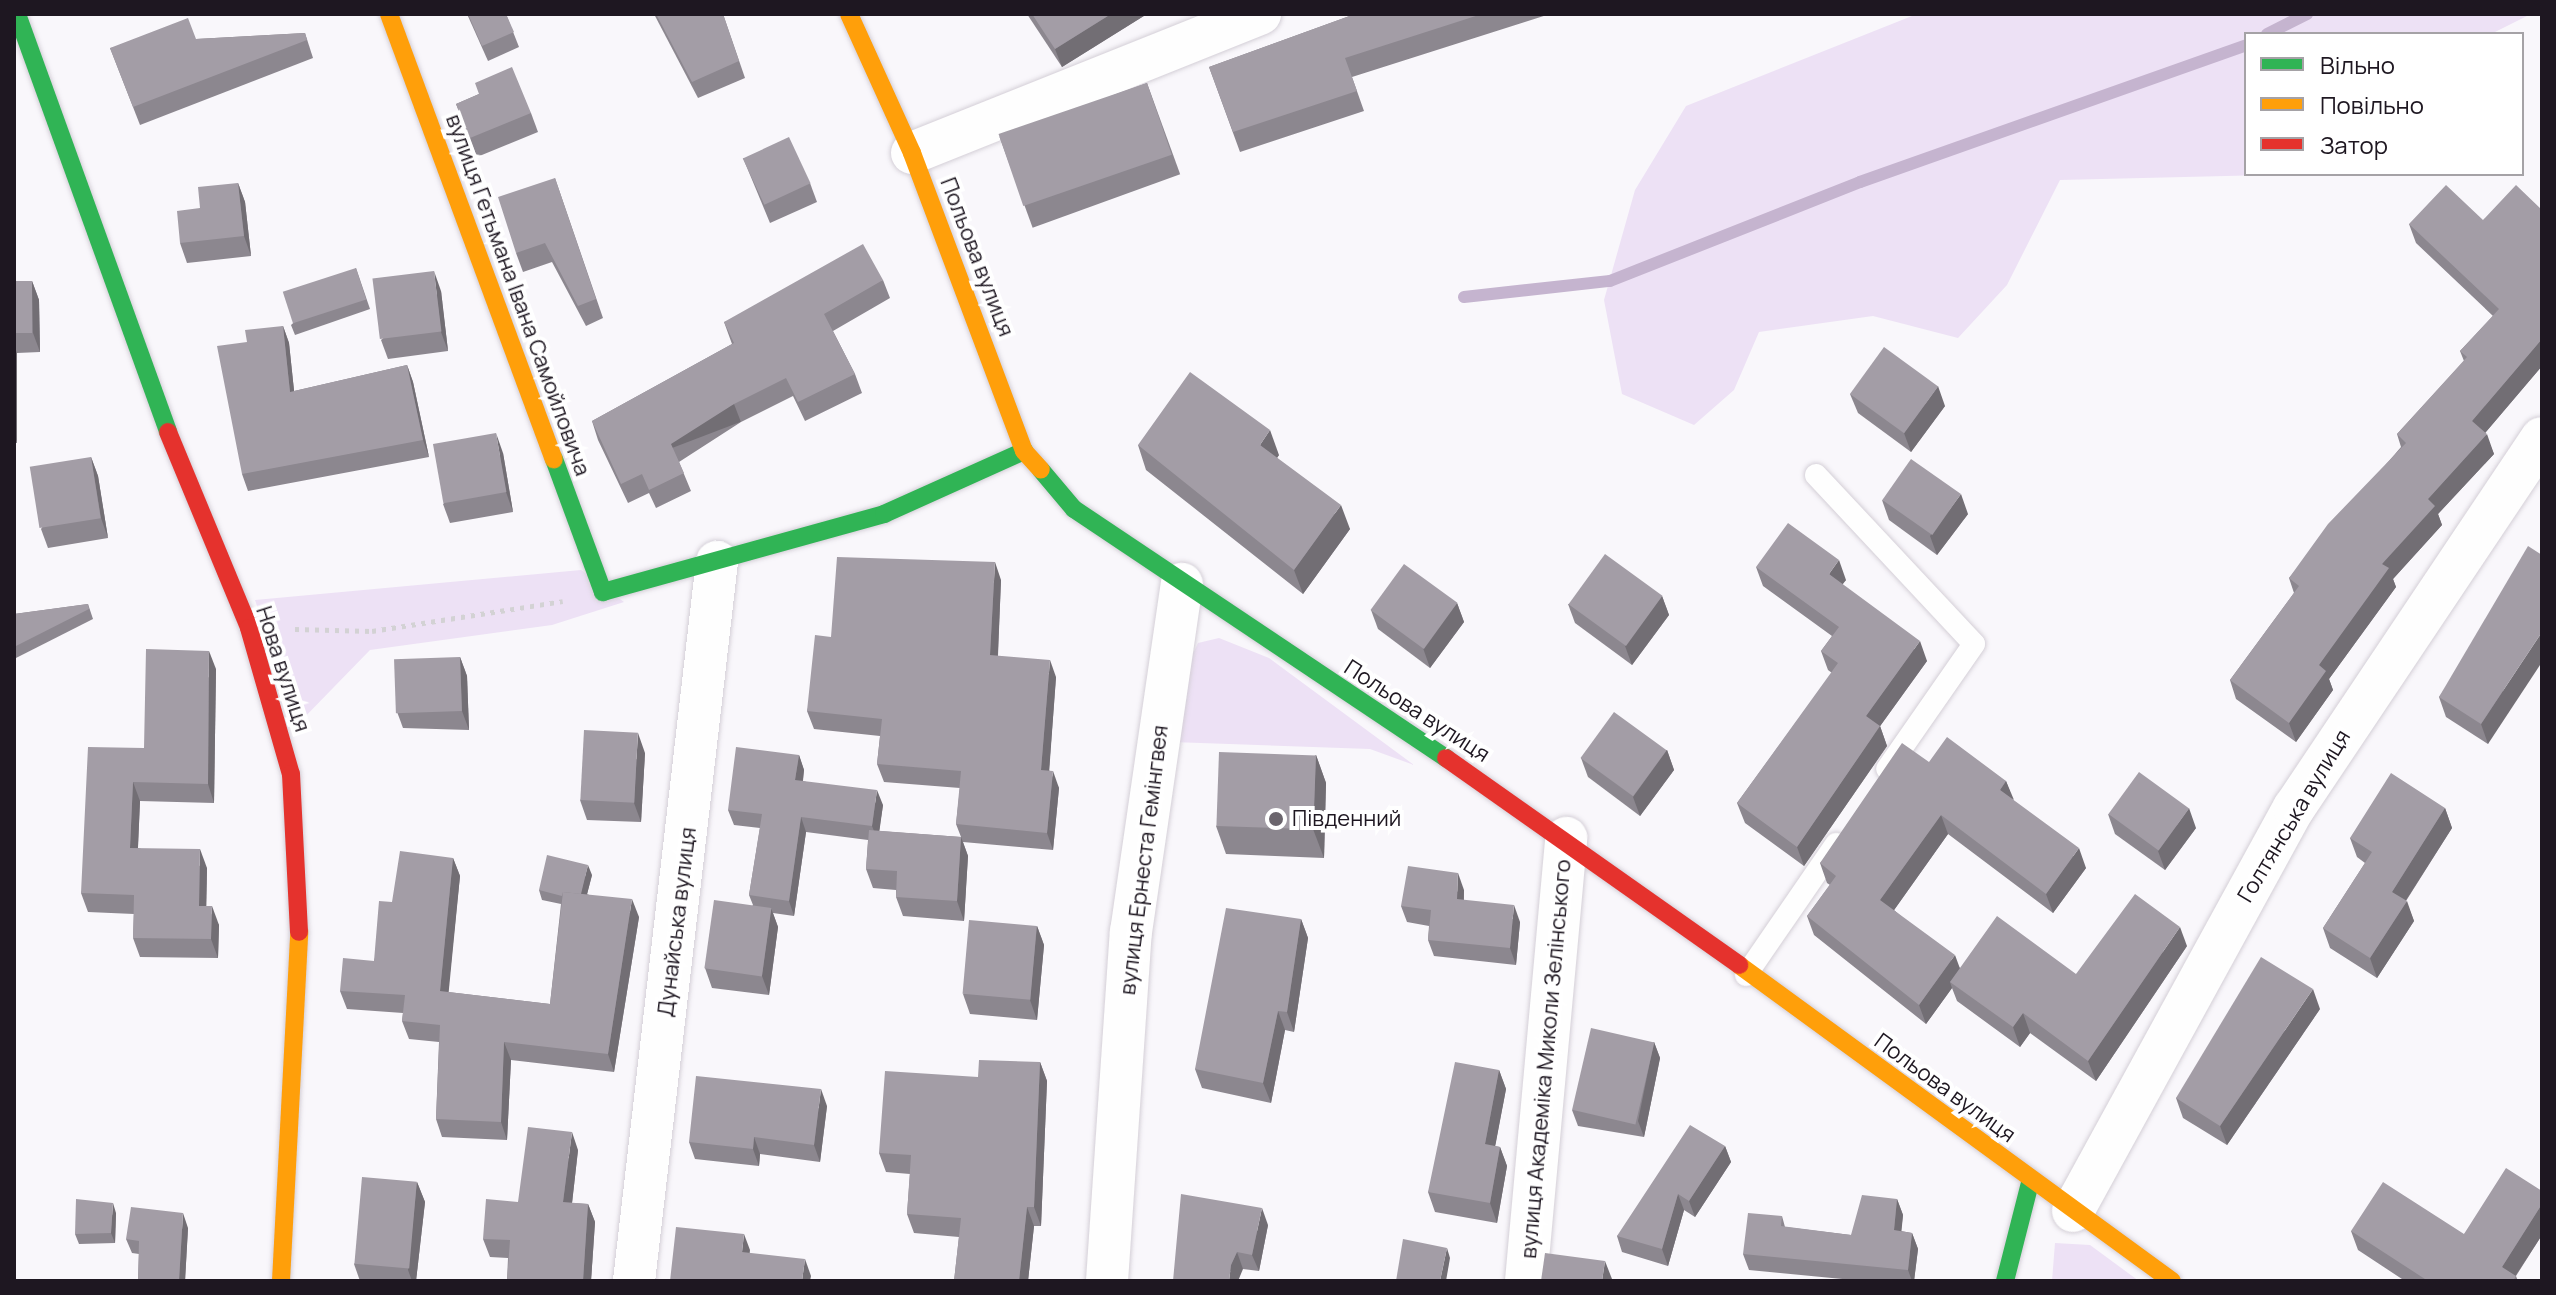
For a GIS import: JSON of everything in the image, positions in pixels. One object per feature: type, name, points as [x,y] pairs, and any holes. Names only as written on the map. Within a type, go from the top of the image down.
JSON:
[{"type":"street","name":"Нова вулиця","points":[[17,14],[205,535],[249,628],[291,774],[297,893],[281,1281]]},
{"type":"street","name":"вулиця Гетьмана Івана Самойловича","points":[[389,14],[603,592]]},
{"type":"street","name":"Польова вулиця","points":[[849,14],[912,153],[1024,451],[1074,509],[1566,838],[1746,975],[2172,1281]]},
{"type":"street","points":[[912,153],[1260,14]]},
{"type":"street","name":"Голтянська вулиця","points":[[2073,1211],[2294,808],[2542,438]]},
{"type":"street","points":[[603,592],[884,514],[1024,451]]},
{"type":"street","name":"Дунайська вулиця","points":[[634,1281],[717,562]]},
{"type":"street","name":"вулиця Ернеста Гемінгвея","points":[[1107,1281],[1131,932],[1182,584]]},
{"type":"street","name":"вулиця Академіка Миколи Зелінського","points":[[1526,1281],[1566,838]]},
{"type":"street","points":[[2005,1281],[2031,1179]]},
{"type":"lane","points":[[1816,475],[1974,644],[1877,784]]},
{"type":"lane","points":[[1746,975],[1851,822]]},
{"type":"path","points":[[249,628],[372,631],[603,592]]},
{"type":"shaded area","points":[[1917,14],[2531,14],[2495,32],[2244,32],[2244,176],[2060,180],[2007,285],[1958,338],[1873,316],[1759,332],[1734,390],[1694,425],[1622,394],[1604,300],[1635,190],[1686,106]]},
{"type":"shaded area","points":[[581,570],[624,602],[552,625],[370,650],[297,725],[255,600]]},
{"type":"shaded area","points":[[1219,638],[1269,658],[1414,765],[1370,749],[1172,742],[1188,664],[1198,643]]},
{"type":"shaded area","points":[[2055,1243],[2090,1245],[2139,1281],[2052,1281]]},
{"type":"building","points":[[468,14],[506,14],[514,32],[482,46]]},
{"type":"building","points":[[656,14],[723,14],[739,61],[692,82]]},
{"type":"building","points":[[1032,14],[1111,14],[1055,49]]},
{"type":"building","points":[[1355,14],[1482,14],[1345,58],[1357,91],[1233,132],[1209,67]]},
{"type":"building","points":[[188,18],[196,39],[305,33],[307,40],[133,107],[110,48]]},
{"type":"building","points":[[512,67],[531,113],[470,138],[456,104],[479,94],[475,83]]},
{"type":"building","points":[[1147,83],[1172,155],[1023,206],[999,134]]},
{"type":"building","points":[[789,137],[811,183],[764,205],[743,159]]},
{"type":"building","points":[[555,178],[596,299],[578,306],[545,243],[516,253],[498,197]]},
{"type":"building","points":[[238,183],[244,236],[180,243],[177,211],[200,208],[198,187]]},
{"type":"building","points":[[2446,185],[2483,220],[2516,185],[2542,210],[2542,339],[2472,421],[2487,434],[2428,499],[2435,506],[2382,564],[2389,568],[2319,665],[2326,671],[2289,723],[2230,680],[2299,586],[2289,578],[2328,524],[2406,443],[2397,434],[2467,357],[2460,351],[2499,309],[2409,224]]},
{"type":"building","points":[[863,244],[883,280],[824,314],[855,374],[798,402],[786,378],[734,404],[671,444],[684,473],[649,490],[642,474],[621,484],[592,421],[734,343],[724,322]]},
{"type":"building","points":[[356,268],[366,299],[293,323],[283,292]]},
{"type":"building","points":[[434,271],[441,332],[380,339],[372,279]]},
{"type":"building","points":[[14,281],[32,281],[32,333],[14,333]]},
{"type":"building","points":[[283,326],[290,392],[407,365],[423,440],[242,474],[217,346],[247,342],[245,330]]},
{"type":"building","points":[[1884,347],[1938,386],[1904,433],[1850,394]]},
{"type":"building","points":[[1190,372],[1270,430],[1260,445],[1341,505],[1294,570],[1138,445]]},
{"type":"building","points":[[496,433],[506,492],[443,503],[433,444]]},
{"type":"building","points":[[91,457],[101,518],[39,528],[30,467]]},
{"type":"building","points":[[1911,459],[1961,494],[1932,535],[1882,500]]},
{"type":"building","points":[[1788,523],[1839,560],[1829,574],[1920,641],[1866,716],[1880,726],[1797,847],[1737,803],[1838,663],[1821,651],[1839,627],[1756,567]]},
{"type":"building","points":[[2528,546],[2542,555],[2542,632],[2481,724],[2439,697]]},
{"type":"building","points":[[1605,554],[1662,596],[1626,646],[1569,604]]},
{"type":"building","points":[[837,557],[995,562],[990,655],[1050,660],[1041,770],[1053,771],[1047,833],[956,824],[961,771],[877,764],[882,719],[807,711],[815,635],[831,637]]},
{"type":"building","points":[[1404,564],[1457,603],[1424,649],[1370,610]]},
{"type":"building","points":[[88,604],[89,609],[14,647],[14,614]]},
{"type":"building","points":[[146,649],[209,651],[208,784],[133,782],[130,848],[200,849],[199,906],[212,906],[211,939],[133,938],[134,895],[81,893],[88,747],[144,748]]},
{"type":"building","points":[[460,657],[462,711],[396,713],[394,659]]},
{"type":"building","points":[[1614,712],[1667,750],[1633,796],[1580,758]]},
{"type":"building","points":[[584,730],[638,733],[634,803],[580,800]]},
{"type":"building","points":[[1947,737],[2006,781],[2000,790],[2079,848],[2046,894],[1941,815],[1880,900],[1955,955],[1919,1005],[1807,916],[1836,876],[1820,863],[1902,743],[1929,762]]},
{"type":"building","points":[[736,747],[799,755],[795,780],[877,790],[872,826],[801,817],[789,901],[749,895],[762,814],[728,810]]},
{"type":"building","points":[[1219,752],[1316,755],[1313,829],[1216,826]]},
{"type":"building","points":[[2139,772],[2189,808],[2159,851],[2108,814]]},
{"type":"building","points":[[2391,773],[2445,808],[2392,892],[2407,901],[2370,958],[2323,928],[2372,852],[2350,838]]},
{"type":"building","points":[[869,830],[961,837],[957,901],[896,897],[897,871],[866,869]]},
{"type":"building","points":[[400,851],[453,858],[440,991],[550,1004],[563,892],[632,899],[608,1054],[504,1042],[501,1122],[436,1119],[440,1025],[402,1021],[405,995],[340,991],[343,958],[374,961],[379,901],[392,902]]},
{"type":"building","points":[[547,855],[588,865],[581,894],[563,892],[562,896],[539,890]]},
{"type":"building","points":[[1408,866],[1458,873],[1457,899],[1514,905],[1510,948],[1428,940],[1431,910],[1401,906]]},
{"type":"building","points":[[2135,894],[2180,927],[2088,1061],[2023,1013],[2013,1027],[1950,982],[1997,916],[2076,974]]},
{"type":"building","points":[[714,900],[771,908],[762,976],[704,968]]},
{"type":"building","points":[[1226,908],[1301,919],[1287,1012],[1278,1011],[1263,1083],[1195,1069]]},
{"type":"building","points":[[969,920],[1037,926],[1030,1000],[963,994]]},
{"type":"building","points":[[2261,957],[2313,989],[2220,1126],[2176,1098]]},
{"type":"building","points":[[1591,1028],[1654,1043],[1635,1124],[1572,1110]]},
{"type":"building","points":[[979,1060],[1040,1062],[1034,1207],[1027,1207],[1019,1281],[954,1281],[961,1218],[907,1214],[911,1155],[879,1153],[885,1071],[978,1077]]},
{"type":"building","points":[[1455,1062],[1499,1070],[1485,1144],[1500,1147],[1490,1203],[1428,1192]]},
{"type":"building","points":[[696,1076],[821,1089],[814,1145],[754,1137],[753,1149],[689,1142]]},
{"type":"building","points":[[1690,1125],[1725,1146],[1689,1201],[1678,1194],[1662,1249],[1617,1236]]},
{"type":"building","points":[[528,1127],[572,1132],[563,1202],[588,1204],[583,1281],[507,1281],[510,1240],[483,1239],[486,1199],[518,1202]]},
{"type":"building","points":[[2506,1168],[2542,1191],[2542,1204],[2502,1267],[2516,1276],[2513,1281],[2428,1281],[2351,1231],[2383,1182],[2464,1234]]},
{"type":"building","points":[[362,1177],[417,1182],[409,1268],[354,1264]]},
{"type":"building","points":[[1181,1194],[1262,1208],[1252,1255],[1237,1252],[1229,1281],[1173,1281]]},
{"type":"building","points":[[1862,1195],[1897,1199],[1894,1230],[1912,1233],[1908,1270],[1743,1254],[1748,1213],[1782,1216],[1781,1226],[1851,1235]]},
{"type":"building","points":[[76,1199],[113,1203],[111,1233],[75,1234]]},
{"type":"building","points":[[131,1207],[183,1213],[179,1281],[138,1281],[139,1241],[126,1239]]},
{"type":"building","points":[[676,1227],[744,1234],[742,1252],[805,1259],[802,1281],[670,1281]]},
{"type":"building","points":[[1403,1239],[1447,1248],[1440,1281],[1396,1281]]},
{"type":"building","points":[[1545,1253],[1605,1261],[1602,1281],[1541,1281]]},
{"type":"waterway","points":[[2271,32],[2307,14]]},
{"type":"waterway","points":[[1464,297],[1610,281],[1860,182],[2244,46]]},
{"type":"traffic: fast","points":[[17,14],[168,432]]},
{"type":"traffic: fast","points":[[554,459],[603,592],[884,514],[1024,451]]},
{"type":"traffic: fast","points":[[1041,470],[1074,509],[1446,758]]},
{"type":"traffic: fast","points":[[2005,1281],[2031,1179]]},
{"type":"traffic: slow","points":[[389,14],[554,459]]},
{"type":"traffic: slow","points":[[849,14],[912,153],[1024,451],[1041,470]]},
{"type":"traffic: slow","points":[[281,1281],[299,932]]},
{"type":"traffic: slow","points":[[1739,965],[2172,1281]]},
{"type":"traffic: jam","points":[[168,432],[249,628],[291,774],[299,932]]},
{"type":"traffic: jam","points":[[1446,758],[1739,965]]},
{"type":"place","name":"Південний","points":[[1276,819]]}]
